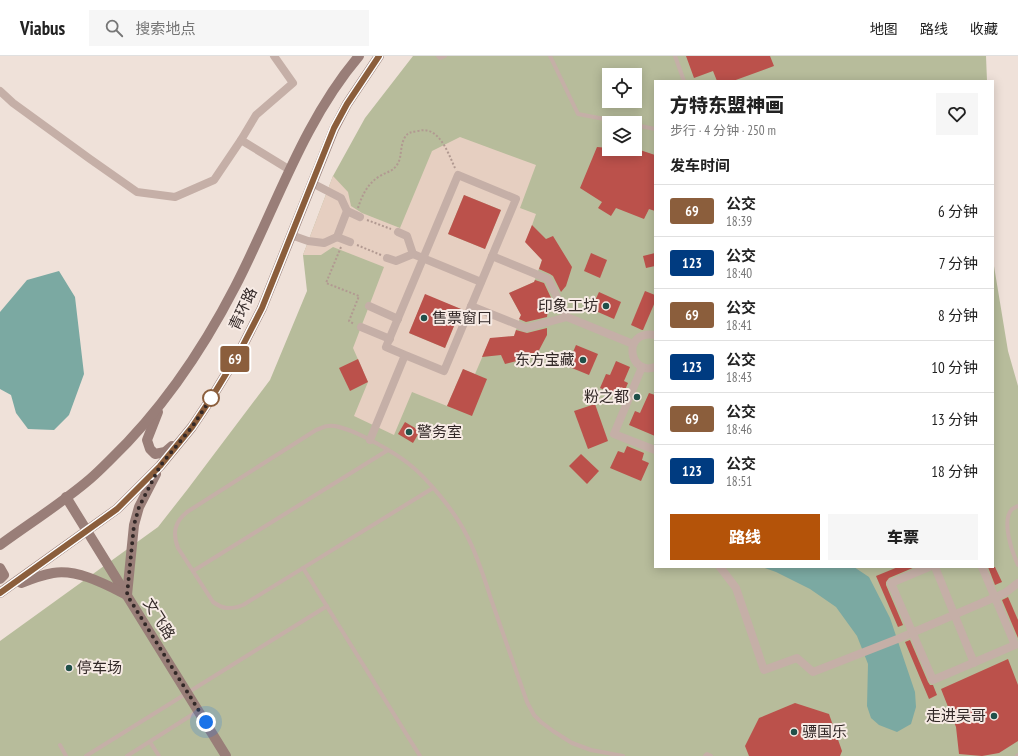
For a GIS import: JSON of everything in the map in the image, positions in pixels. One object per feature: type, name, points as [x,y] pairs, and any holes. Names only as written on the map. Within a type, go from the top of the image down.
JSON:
[{"type":"main road","name":"青环路","points":[[1,592],[117,509],[160,466],[192,427],[240,351],[262,308],[334,128],[347,104],[379,56]]},
{"type":"main road","name":"青环路","points":[[0,545],[90,479],[130,441],[161,405],[187,370],[236,287],[290,170],[316,119],[357,58]]},
{"type":"main road","points":[[161,405],[147,440],[150,449],[156,454],[165,452],[192,427]]},
{"type":"main road","points":[[1,592],[34,577],[65,572],[78,574],[101,582],[127,595],[134,525],[139,507],[160,466]]},
{"type":"main road","name":"文飞路","points":[[66,497],[226,756]]},
{"type":"main road","points":[[0,568],[4,575],[0,579]]},
{"type":"street","points":[[0,91],[14,103],[137,192],[175,197],[214,180],[256,115],[293,83],[274,56]]},
{"type":"street","points":[[241,140],[290,170]]},
{"type":"street","points":[[458,175],[516,199],[492,256],[444,371],[386,347],[458,175]]},
{"type":"street","points":[[291,235],[308,241],[324,243],[344,240],[354,214],[341,198],[312,183]]},
{"type":"street","points":[[398,232],[406,236],[413,254]]},
{"type":"street","points":[[387,258],[396,261],[413,254],[481,282]]},
{"type":"street","points":[[492,256],[548,279],[567,317]]},
{"type":"street","points":[[369,306],[398,319]]},
{"type":"street","points":[[471,306],[526,328],[567,317],[633,344]]},
{"type":"street","points":[[361,326],[390,339]]},
{"type":"street","points":[[654,335],[647,334],[638,337],[633,344],[632,353],[635,362],[642,367],[654,367]]},
{"type":"street","points":[[370,440],[405,355]]},
{"type":"street","points":[[642,367],[614,434],[654,450]]},
{"type":"street","points":[[721,568],[736,588],[764,670],[797,658],[813,672],[900,638],[1005,593],[1018,583]]},
{"type":"street","points":[[927,568],[891,583],[933,680],[1015,645],[982,568]]},
{"type":"street","points":[[935,568],[974,663]]},
{"type":"lane","points":[[438,56],[440,58],[446,56]]},
{"type":"lane","points":[[550,56],[578,114],[602,119]]},
{"type":"lane","points":[[675,56],[684,80]]},
{"type":"lane","points":[[642,126],[654,129]]},
{"type":"lane","points":[[433,488],[243,605],[235,608],[219,606],[213,602],[178,548],[175,540],[176,524],[187,512],[316,430],[327,426],[337,426],[370,440],[409,464],[423,477],[433,488],[455,516],[466,533],[477,556],[527,702],[534,715],[553,731],[572,743],[591,750],[623,756]]},
{"type":"lane","points":[[193,571],[388,450]]},
{"type":"lane","points":[[1018,506],[1012,509],[1008,517],[1007,527],[1012,552],[1018,565]]},
{"type":"lane","points":[[304,568],[420,756]]},
{"type":"lane","points":[[86,756],[327,606]]},
{"type":"lane","points":[[127,756],[199,711]]},
{"type":"lane","points":[[150,742],[159,756]]},
{"type":"lane","points":[[60,745],[66,756]]},
{"type":"lane","points":[[705,756],[707,754],[711,756]]},
{"type":"path","points":[[398,232],[354,214],[363,194],[371,183],[380,176],[391,171],[396,166],[400,158],[400,151],[404,138],[409,133],[421,130],[430,130],[436,135],[444,145],[458,175]]},
{"type":"path","points":[[348,321],[359,296],[326,283],[344,240],[387,258]]},
{"type":"green space","points":[[413,56],[986,56],[987,80],[654,80],[654,568],[994,568],[994,266],[1008,351],[1018,386],[1018,756],[0,756],[0,641],[158,527],[270,380],[307,291],[303,255],[333,176],[365,118]]},
{"type":"shaded area","points":[[460,137],[536,165],[520,208],[536,214],[526,242],[542,260],[534,282],[509,293],[521,315],[514,336],[490,339],[475,374],[463,369],[447,406],[412,392],[394,435],[354,416],[368,382],[353,348],[384,267],[333,247],[321,255],[303,255],[333,176],[348,192],[351,206],[362,213],[400,228],[432,151]],"holes":[[[464,195],[501,210],[485,249],[448,234]],[[425,295],[461,309],[445,348],[409,333]]]},
{"type":"water","points":[[59,271],[75,297],[84,374],[69,415],[54,430],[28,429],[16,413],[11,395],[0,389],[0,312],[27,280]]},
{"type":"water","points":[[765,568],[856,568],[869,577],[890,618],[915,692],[916,707],[911,724],[897,732],[879,725],[871,718],[867,706],[868,664],[857,636],[836,607],[810,589]]},
{"type":"building","points":[[686,56],[770,56],[774,66],[736,80],[717,80],[713,71],[694,78]]},
{"type":"building","points":[[597,147],[602,147],[602,156],[642,156],[642,151],[654,155],[654,211],[649,209],[644,219],[616,208],[611,216],[598,208],[602,202],[580,188]]},
{"type":"building","points":[[464,195],[501,210],[485,249],[448,234]]},
{"type":"building","points":[[532,225],[546,239],[553,236],[572,267],[566,286],[561,292],[553,276],[539,269],[542,260],[525,242]]},
{"type":"building","points":[[591,253],[607,260],[600,278],[584,271]]},
{"type":"building","points":[[654,253],[654,266],[646,268],[643,256]]},
{"type":"building","points":[[535,280],[544,283],[553,302],[548,309],[547,317],[526,322],[519,319],[521,315],[509,293],[534,282]]},
{"type":"building","points":[[645,291],[654,295],[654,304],[643,330],[631,325]]},
{"type":"building","points":[[599,292],[621,302],[614,319],[591,309]]},
{"type":"building","points":[[425,294],[461,309],[445,348],[409,333]]},
{"type":"building","points":[[547,328],[547,335],[536,356],[505,364],[501,355],[482,357],[490,338],[514,336],[516,330],[527,333]]},
{"type":"building","points":[[576,345],[598,354],[589,375],[567,366]]},
{"type":"building","points":[[358,359],[368,382],[350,391],[339,368]]},
{"type":"building","points":[[616,361],[630,367],[624,381],[628,383],[622,397],[600,388],[606,374],[610,375]]},
{"type":"building","points":[[463,369],[487,379],[472,416],[447,406]]},
{"type":"building","points":[[649,393],[654,395],[654,436],[629,425],[635,411],[640,413]]},
{"type":"building","points":[[595,404],[608,441],[588,449],[574,411]]},
{"type":"building","name":"警务室","points":[[405,422],[420,431],[413,443],[398,434]]},
{"type":"building","points":[[627,446],[644,453],[642,460],[649,463],[641,481],[610,468],[618,451],[624,453]]},
{"type":"building","points":[[581,454],[599,471],[587,484],[569,466]]},
{"type":"building","points":[[995,567],[1002,582],[995,585],[988,568]]},
{"type":"building","points":[[896,568],[913,568],[889,578],[886,582],[903,625],[898,627],[876,576]]},
{"type":"building","points":[[1008,597],[1018,620],[1018,638],[1002,600]]},
{"type":"building","points":[[910,640],[928,682],[930,685],[933,685],[937,695],[929,699],[905,642]]},
{"type":"building","points":[[1008,659],[1018,685],[1018,741],[999,753],[982,756],[959,754],[956,727],[941,689]]},
{"type":"building","name":"骠国乐","points":[[795,703],[829,714],[842,751],[840,756],[749,756],[745,746],[759,718]]},
{"type":"bus line","name":"69","points":[[0,593],[117,509],[160,466],[192,427],[240,351],[262,308],[334,128],[347,104],[379,56]]},
{"type":"place","name":"印象工坊","points":[[606,306]]},
{"type":"place","name":"售票窗口","points":[[424,318]]},
{"type":"place","name":"东方宝藏","points":[[583,360]]},
{"type":"place","name":"粉之都","points":[[637,397]]},
{"type":"place","name":"警务室","points":[[409,432]]},
{"type":"place","name":"停车场","points":[[69,668]]},
{"type":"place","name":"走进吴哥","points":[[994,716]]},
{"type":"place","name":"骠国乐","points":[[794,732]]},
{"type":"route","points":[[206,722],[127,595],[134,525],[139,507],[160,466],[192,427],[212,397],[211,398]]}]
